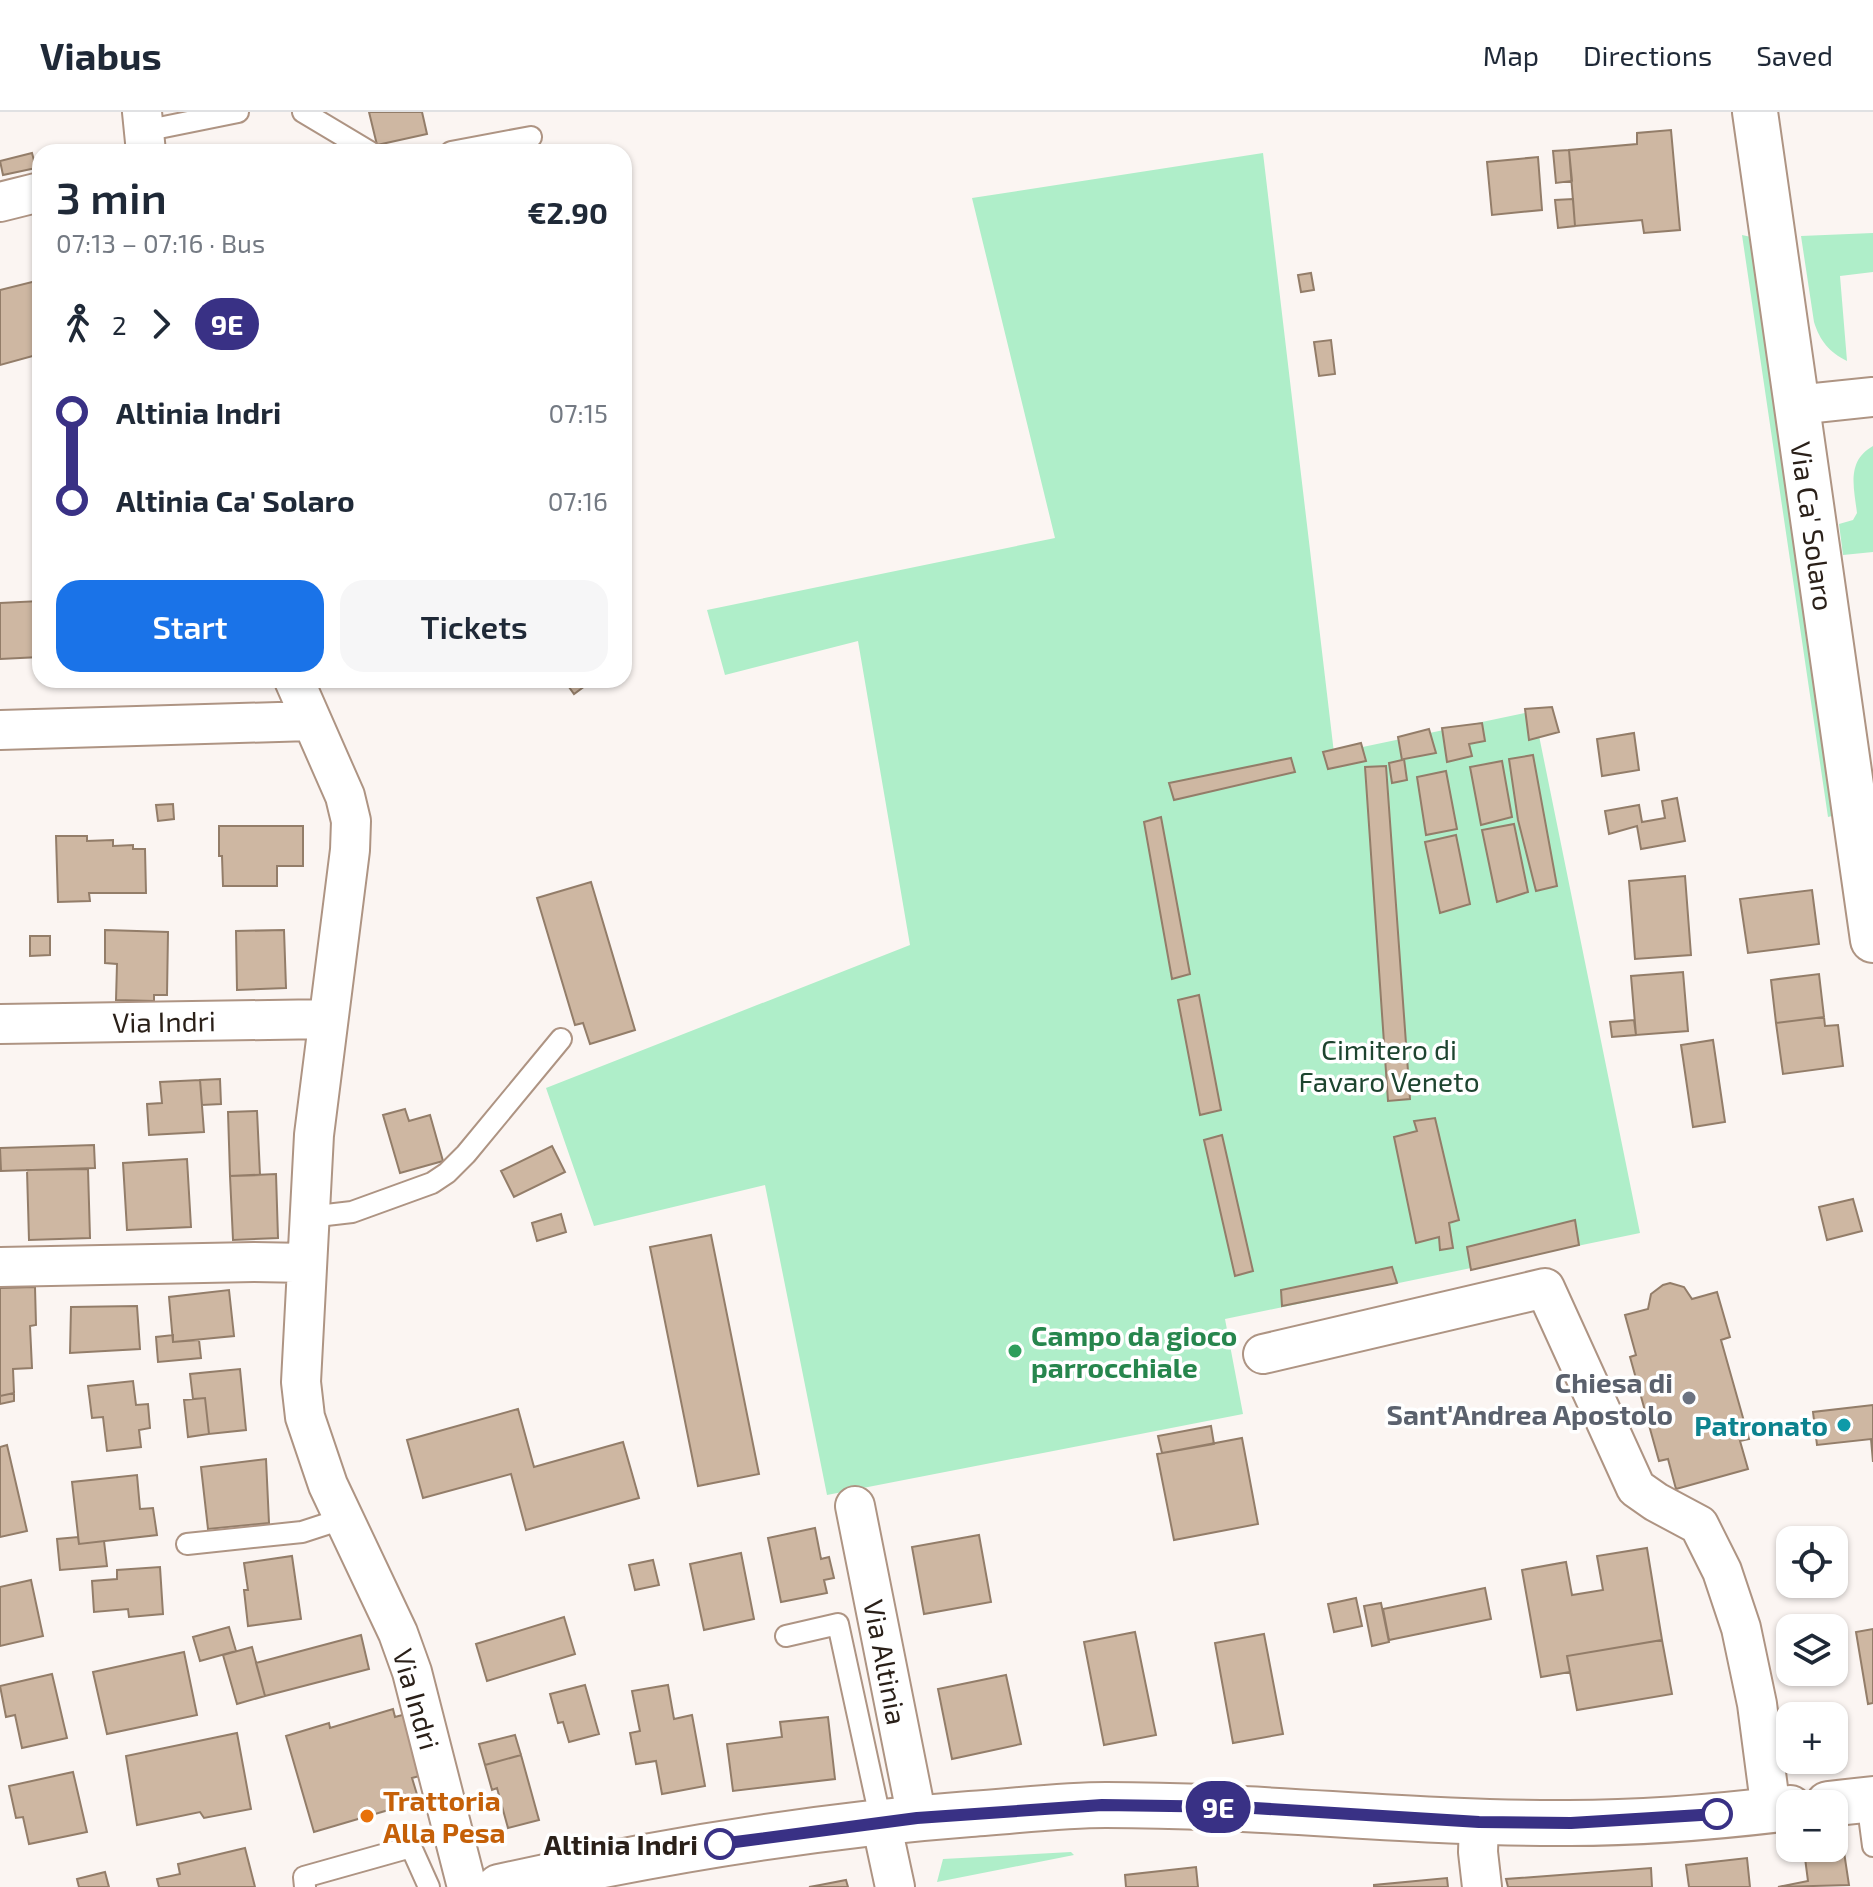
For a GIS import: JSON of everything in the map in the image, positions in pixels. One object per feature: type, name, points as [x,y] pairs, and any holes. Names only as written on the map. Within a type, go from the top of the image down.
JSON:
[{"type":"main road","name":"Via Ca' Solaro","points":[[1755,112],[1873,940]]},
{"type":"main road","points":[[499,1887],[720,1844],[899,1820],[1102,1805],[1238,1807],[1479,1822],[1571,1823],[1776,1810]]},
{"type":"street","points":[[0,202],[32,194]]},
{"type":"street","points":[[1796,405],[1873,397]]},
{"type":"street","name":"Via Indri","points":[[297,688],[345,796],[351,821],[350,850],[314,1135],[301,1382],[305,1417],[342,1519],[398,1633],[412,1672],[467,1887]]},
{"type":"street","points":[[0,730],[311,721]]},
{"type":"street","name":"Via Indri","points":[[0,1024],[328,1019]]},
{"type":"street","points":[[0,1267],[307,1263]]},
{"type":"street","points":[[1263,1354],[1545,1288],[1636,1488],[1699,1525],[1722,1571],[1741,1628],[1776,1790]]},
{"type":"street","name":"Via Altinia","points":[[855,1506],[899,1820],[895,1887]]},
{"type":"street","points":[[1479,1822],[1482,1887]]},
{"type":"lane","points":[[144,132],[238,112]]},
{"type":"lane","points":[[303,112],[357,144]]},
{"type":"lane","points":[[494,144],[531,137]]},
{"type":"lane","points":[[309,1217],[352,1212],[432,1183],[447,1173],[561,1039]]},
{"type":"lane","points":[[187,1544],[302,1532],[342,1519]]},
{"type":"lane","points":[[786,1636],[838,1624],[899,1820]]},
{"type":"lane","points":[[1856,1801],[1873,1846]]},
{"type":"lane","points":[[305,1887],[304,1877],[411,1847],[429,1887]]},
{"type":"green space","name":"Cimitero di Favaro Veneto","points":[[1263,153],[1334,753],[1534,711],[1640,1233],[1225,1319],[1243,1414],[827,1495],[765,1185],[594,1226],[546,1088],[910,945],[858,641],[725,675],[707,610],[1055,538],[972,198]]},
{"type":"green space","points":[[1873,233],[1873,272],[1840,276],[1847,361],[1830,350],[1816,329],[1801,236]]},
{"type":"green space","points":[[1742,235],[1751,237],[1840,814],[1828,817]]},
{"type":"green space","points":[[1873,446],[1873,552],[1843,555],[1839,524],[1853,520],[1857,513],[1855,467],[1864,452]]},
{"type":"green space","points":[[1071,1852],[1074,1855],[937,1882],[943,1859]]},
{"type":"building","points":[[369,112],[422,112],[427,134],[377,144]]},
{"type":"building","points":[[1671,130],[1680,230],[1644,233],[1642,220],[1575,226],[1569,150],[1637,144],[1637,133]]},
{"type":"building","points":[[1569,150],[1572,181],[1556,183],[1553,151]]},
{"type":"building","points":[[32,153],[32,169],[3,175],[0,161]]},
{"type":"building","points":[[1538,157],[1542,210],[1492,215],[1487,162]]},
{"type":"building","points":[[1573,199],[1575,226],[1558,228],[1555,200]]},
{"type":"building","points":[[1311,273],[1314,290],[1301,292],[1298,275]]},
{"type":"building","points":[[32,282],[32,356],[0,365],[0,290]]},
{"type":"building","points":[[1331,340],[1335,374],[1319,376],[1314,342]]},
{"type":"building","points":[[32,601],[32,657],[0,659],[0,603]]},
{"type":"building","points":[[1552,707],[1559,732],[1529,740],[1525,709]]},
{"type":"building","points":[[1482,723],[1485,741],[1469,744],[1472,756],[1447,762],[1442,728]]},
{"type":"building","points":[[1429,729],[1436,753],[1404,759],[1407,780],[1392,783],[1389,763],[1402,760],[1398,737]]},
{"type":"building","points":[[1634,733],[1639,770],[1602,776],[1597,739]]},
{"type":"building","points":[[1361,743],[1366,761],[1328,769],[1323,752]]},
{"type":"building","points":[[1533,755],[1557,886],[1536,891],[1518,820],[1509,759]]},
{"type":"building","points":[[1291,758],[1295,772],[1174,800],[1169,783]]},
{"type":"building","points":[[1502,761],[1512,817],[1481,825],[1470,767]]},
{"type":"building","points":[[1386,766],[1410,1099],[1388,1101],[1365,767]]},
{"type":"building","points":[[1446,771],[1457,829],[1426,835],[1417,777]]},
{"type":"building","points":[[1677,798],[1685,841],[1641,849],[1637,826],[1609,834],[1605,811],[1639,805],[1642,822],[1665,818],[1662,801]]},
{"type":"building","points":[[173,804],[174,819],[158,821],[156,805]]},
{"type":"building","points":[[1161,817],[1190,974],[1172,979],[1144,822]]},
{"type":"building","points":[[1514,824],[1528,892],[1497,902],[1482,830]]},
{"type":"building","points":[[219,826],[303,826],[303,866],[277,866],[277,886],[223,886]]},
{"type":"building","points":[[1456,835],[1470,904],[1440,913],[1425,842]]},
{"type":"building","points":[[56,836],[87,836],[87,841],[113,840],[113,846],[133,845],[133,849],[145,849],[146,893],[89,893],[90,901],[58,902]]},
{"type":"building","points":[[1685,876],[1691,955],[1635,959],[1629,881]]},
{"type":"building","points":[[591,882],[635,1030],[590,1044],[583,1023],[575,1025],[537,898]]},
{"type":"building","points":[[1812,890],[1819,944],[1748,953],[1740,899]]},
{"type":"building","points":[[105,930],[168,932],[167,995],[154,995],[154,1001],[116,1000],[117,964],[105,963]]},
{"type":"building","points":[[284,930],[286,988],[237,990],[236,931]]},
{"type":"building","points":[[30,936],[50,936],[50,955],[30,956]]},
{"type":"building","points":[[1683,972],[1688,1031],[1636,1035],[1631,976]]},
{"type":"building","points":[[1819,974],[1824,1017],[1776,1023],[1771,980]]},
{"type":"building","points":[[1199,995],[1221,1110],[1200,1115],[1178,1000]]},
{"type":"building","points":[[1824,1017],[1825,1026],[1838,1025],[1843,1066],[1783,1074],[1776,1023]]},
{"type":"building","points":[[1634,1020],[1636,1035],[1612,1037],[1610,1022]]},
{"type":"building","points":[[1713,1040],[1725,1122],[1693,1127],[1681,1045]]},
{"type":"building","points":[[220,1079],[221,1104],[202,1105],[200,1080]]},
{"type":"building","points":[[200,1080],[204,1132],[149,1135],[147,1104],[162,1103],[160,1082]]},
{"type":"building","points":[[405,1109],[409,1121],[430,1115],[443,1161],[400,1173],[383,1115]]},
{"type":"building","points":[[257,1111],[260,1175],[230,1176],[228,1112]]},
{"type":"building","points":[[1435,1118],[1459,1220],[1449,1223],[1453,1248],[1440,1250],[1439,1237],[1416,1243],[1394,1137],[1417,1131],[1414,1121]]},
{"type":"building","points":[[1222,1135],[1253,1271],[1235,1276],[1204,1140]]},
{"type":"building","points":[[94,1145],[95,1168],[1,1171],[0,1148]]},
{"type":"building","points":[[552,1146],[565,1172],[514,1197],[501,1171]]},
{"type":"building","points":[[187,1159],[191,1227],[127,1230],[123,1163]]},
{"type":"building","points":[[88,1169],[90,1238],[29,1240],[27,1170]]},
{"type":"building","points":[[276,1174],[278,1238],[233,1240],[230,1176]]},
{"type":"building","points":[[1853,1199],[1862,1231],[1827,1240],[1819,1207]]},
{"type":"building","points":[[561,1214],[566,1232],[537,1241],[532,1223]]},
{"type":"building","points":[[1575,1220],[1579,1245],[1471,1270],[1467,1247]]},
{"type":"building","points":[[711,1235],[759,1474],[698,1486],[650,1247]]},
{"type":"building","points":[[1392,1267],[1397,1283],[1282,1306],[1281,1290]]},
{"type":"building","name":"Chiesa di Sant'Andrea Apostolo","points":[[1670,1283],[1684,1287],[1692,1299],[1717,1292],[1730,1337],[1721,1340],[1749,1439],[1740,1441],[1748,1469],[1676,1489],[1668,1459],[1659,1461],[1630,1357],[1636,1355],[1625,1315],[1648,1309],[1651,1294]]},
{"type":"building","points":[[35,1287],[36,1325],[30,1326],[32,1368],[13,1369],[14,1393],[0,1396],[0,1288]]},
{"type":"building","points":[[229,1290],[234,1336],[173,1342],[169,1297]]},
{"type":"building","points":[[137,1306],[140,1349],[70,1353],[71,1307]]},
{"type":"building","points":[[173,1335],[173,1342],[199,1340],[201,1358],[158,1362],[156,1337]]},
{"type":"building","points":[[240,1369],[246,1430],[209,1434],[205,1398],[193,1399],[190,1374]]},
{"type":"building","points":[[133,1381],[136,1405],[148,1404],[150,1428],[139,1430],[141,1447],[107,1451],[103,1417],[92,1418],[88,1386]]},
{"type":"building","points":[[14,1393],[14,1401],[0,1404],[0,1396]]},
{"type":"building","points":[[205,1398],[209,1434],[188,1437],[184,1400]]},
{"type":"building","name":"Patronato","points":[[1873,1405],[1873,1462],[1871,1439],[1817,1445],[1813,1412]]},
{"type":"building","points":[[518,1409],[534,1467],[623,1442],[639,1498],[526,1530],[511,1474],[423,1498],[407,1440]]},
{"type":"building","points":[[1211,1426],[1214,1444],[1162,1453],[1158,1436]]},
{"type":"building","points":[[1242,1438],[1258,1524],[1174,1540],[1157,1454]]},
{"type":"building","points":[[7,1445],[27,1531],[0,1537],[0,1447]]},
{"type":"building","points":[[266,1459],[269,1523],[208,1529],[201,1467]]},
{"type":"building","points":[[137,1475],[140,1509],[153,1508],[157,1535],[79,1544],[72,1482]]},
{"type":"building","points":[[815,1528],[821,1559],[829,1557],[834,1578],[824,1580],[827,1593],[781,1602],[768,1538]]},
{"type":"building","points":[[979,1535],[991,1602],[924,1614],[912,1547]]},
{"type":"building","points":[[78,1537],[79,1544],[104,1541],[107,1566],[60,1570],[57,1539]]},
{"type":"building","points":[[1647,1548],[1662,1640],[1567,1656],[1570,1672],[1541,1677],[1522,1570],[1566,1562],[1572,1595],[1603,1590],[1597,1556]]},
{"type":"building","points":[[741,1553],[754,1619],[704,1630],[690,1564]]},
{"type":"building","points":[[292,1556],[301,1619],[248,1626],[244,1563]]},
{"type":"building","points":[[653,1560],[659,1585],[635,1590],[629,1565]]},
{"type":"building","points":[[160,1567],[163,1614],[129,1617],[128,1609],[94,1612],[92,1581],[117,1579],[117,1570]]},
{"type":"building","points":[[31,1580],[43,1636],[0,1646],[0,1587]]},
{"type":"building","points":[[1485,1588],[1491,1619],[1389,1640],[1383,1609]]},
{"type":"building","points":[[1356,1598],[1362,1626],[1334,1632],[1328,1604]]},
{"type":"building","points":[[1381,1603],[1389,1642],[1372,1646],[1364,1606]]},
{"type":"building","points":[[564,1617],[575,1654],[487,1681],[476,1644]]},
{"type":"building","points":[[229,1627],[236,1651],[200,1661],[193,1637]]},
{"type":"building","points":[[1873,1629],[1873,1703],[1868,1704],[1856,1632]]},
{"type":"building","points":[[1135,1632],[1156,1735],[1104,1745],[1084,1642]]},
{"type":"building","points":[[1264,1634],[1283,1734],[1233,1743],[1215,1643]]},
{"type":"building","points":[[361,1635],[369,1669],[265,1696],[256,1663]]},
{"type":"building","points":[[1662,1640],[1672,1694],[1577,1710],[1567,1656]]},
{"type":"building","points":[[252,1647],[265,1696],[237,1704],[223,1655]]},
{"type":"building","points":[[184,1652],[197,1715],[107,1734],[93,1672]]},
{"type":"building","points":[[52,1674],[67,1738],[22,1748],[15,1715],[6,1717],[0,1686]]},
{"type":"building","points":[[1006,1675],[1021,1744],[952,1759],[938,1689]]},
{"type":"building","points":[[585,1685],[599,1734],[569,1742],[563,1722],[558,1723],[550,1694]]},
{"type":"building","points":[[668,1685],[674,1719],[692,1715],[705,1786],[662,1794],[656,1761],[636,1764],[630,1733],[640,1731],[632,1691]]},
{"type":"building","points":[[393,1709],[395,1717],[406,1714],[423,1775],[412,1778],[419,1801],[314,1832],[286,1736],[329,1723],[330,1728]]},
{"type":"building","points":[[828,1717],[835,1779],[733,1791],[727,1744],[782,1737],[780,1722]]},
{"type":"building","points":[[237,1733],[251,1809],[204,1818],[200,1812],[137,1825],[126,1756]]},
{"type":"building","points":[[515,1735],[521,1755],[485,1765],[479,1744]]},
{"type":"building","points":[[521,1755],[539,1820],[508,1828],[497,1788],[492,1790],[485,1765]]},
{"type":"building","points":[[73,1772],[87,1832],[29,1844],[23,1817],[16,1818],[9,1786]]},
{"type":"building","points":[[245,1848],[255,1887],[159,1887],[157,1879],[180,1874],[178,1864]]},
{"type":"building","points":[[1747,1858],[1750,1887],[1689,1887],[1686,1865]]},
{"type":"building","points":[[1806,1862],[1846,1862],[1849,1885],[1778,1887],[1808,1881]]},
{"type":"building","points":[[1196,1867],[1198,1887],[1126,1887],[1125,1875]]},
{"type":"building","points":[[1651,1868],[1652,1887],[1508,1887],[1506,1879]]},
{"type":"building","points":[[105,1872],[109,1887],[79,1887],[77,1879]]},
{"type":"building","points":[[1447,1878],[1448,1887],[1374,1887],[1374,1885]]},
{"type":"building","points":[[846,1880],[848,1887],[809,1887],[820,1885]]},
{"type":"bus line","name":"9E","points":[[720,1844],[917,1818],[1102,1805],[1238,1807],[1479,1822],[1571,1823],[1717,1814]]},
{"type":"place","name":"Campo da gioco parrocchiale","points":[[1015,1351]]},
{"type":"place","name":"Chiesa di Sant'Andrea Apostolo","points":[[1689,1398]]},
{"type":"place","name":"Patronato","points":[[1844,1425]]},
{"type":"place","name":"Trattoria Alla Pesa","points":[[367,1816]]},
{"type":"place","name":"Altinia Indri","points":[[720,1844]]}]
